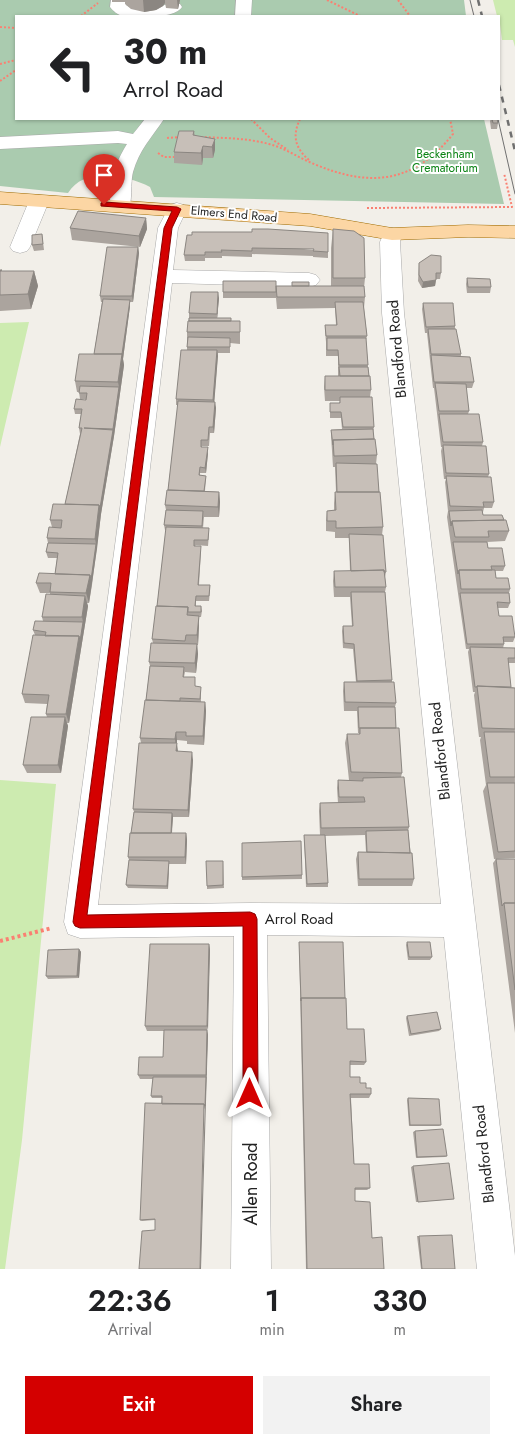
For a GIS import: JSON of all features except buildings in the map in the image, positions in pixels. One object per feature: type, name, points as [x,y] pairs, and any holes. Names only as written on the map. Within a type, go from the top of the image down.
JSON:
[{"type":"main road","name":"Elmers End Road","points":[[0,198],[177,209],[310,220],[468,244],[515,246]]},
{"type":"main road","name":"Elmers End Road","points":[[400,233],[515,232]]},
{"type":"street","points":[[119,0],[118,7],[134,15]]},
{"type":"street","points":[[243,15],[244,0]]},
{"type":"street","points":[[142,15],[173,8]]},
{"type":"street","points":[[120,206],[121,178],[130,155],[144,130],[154,120]]},
{"type":"street","points":[[0,143],[118,137],[139,141]]},
{"type":"street","points":[[20,247],[39,200]]},
{"type":"street","points":[[80,922],[168,228],[177,209]]},
{"type":"street","name":"Blandford Road","points":[[400,233],[390,242],[392,313],[497,1269]]},
{"type":"street","points":[[162,276],[309,280]]},
{"type":"street","name":"Arrol Road","points":[[80,922],[250,919],[458,921]]},
{"type":"street","name":"Allen Road","points":[[250,919],[251,1269]]},
{"type":"path","points":[[82,15],[102,0]]},
{"type":"path","points":[[327,0],[358,15]]},
{"type":"path","points":[[398,0],[409,15]]},
{"type":"path","points":[[0,27],[15,28]]},
{"type":"path","points":[[0,64],[15,60]]},
{"type":"path","points":[[0,81],[15,71]]},
{"type":"path","points":[[252,120],[270,138],[295,155]]},
{"type":"path","points":[[299,120],[294,129],[294,141],[302,155],[313,163]]},
{"type":"path","points":[[194,137],[232,138],[271,145],[313,163],[352,175],[376,178],[398,176],[423,165],[442,150],[453,134],[450,120]]},
{"type":"path","points":[[139,141],[184,136]]},
{"type":"path","points":[[358,208],[512,207],[504,173]]},
{"type":"path","points":[[0,941],[80,922]]},
{"type":"green space","name":"Beckenham Crematorium","points":[[0,0],[464,0],[466,15],[15,15],[15,120],[484,120],[504,204],[154,197],[150,187],[129,179],[106,175],[85,179],[75,184],[68,193],[0,186]]},
{"type":"green space","points":[[493,0],[515,0],[515,47],[513,40],[502,40],[500,15],[497,15]]},
{"type":"green space","points":[[29,322],[0,447],[0,323]]},
{"type":"green space","points":[[0,780],[56,784],[22,1140],[5,1269],[0,1269]]},
{"type":"tram line","points":[[470,0],[474,15]]},
{"type":"tram line","points":[[498,120],[515,194]]},
{"type":"railway","points":[[478,0],[482,15]]},
{"type":"railway","points":[[500,89],[515,151]]},
{"type":"route","points":[[104,205],[177,209],[168,228],[80,922],[250,919],[250,1094]]}]
